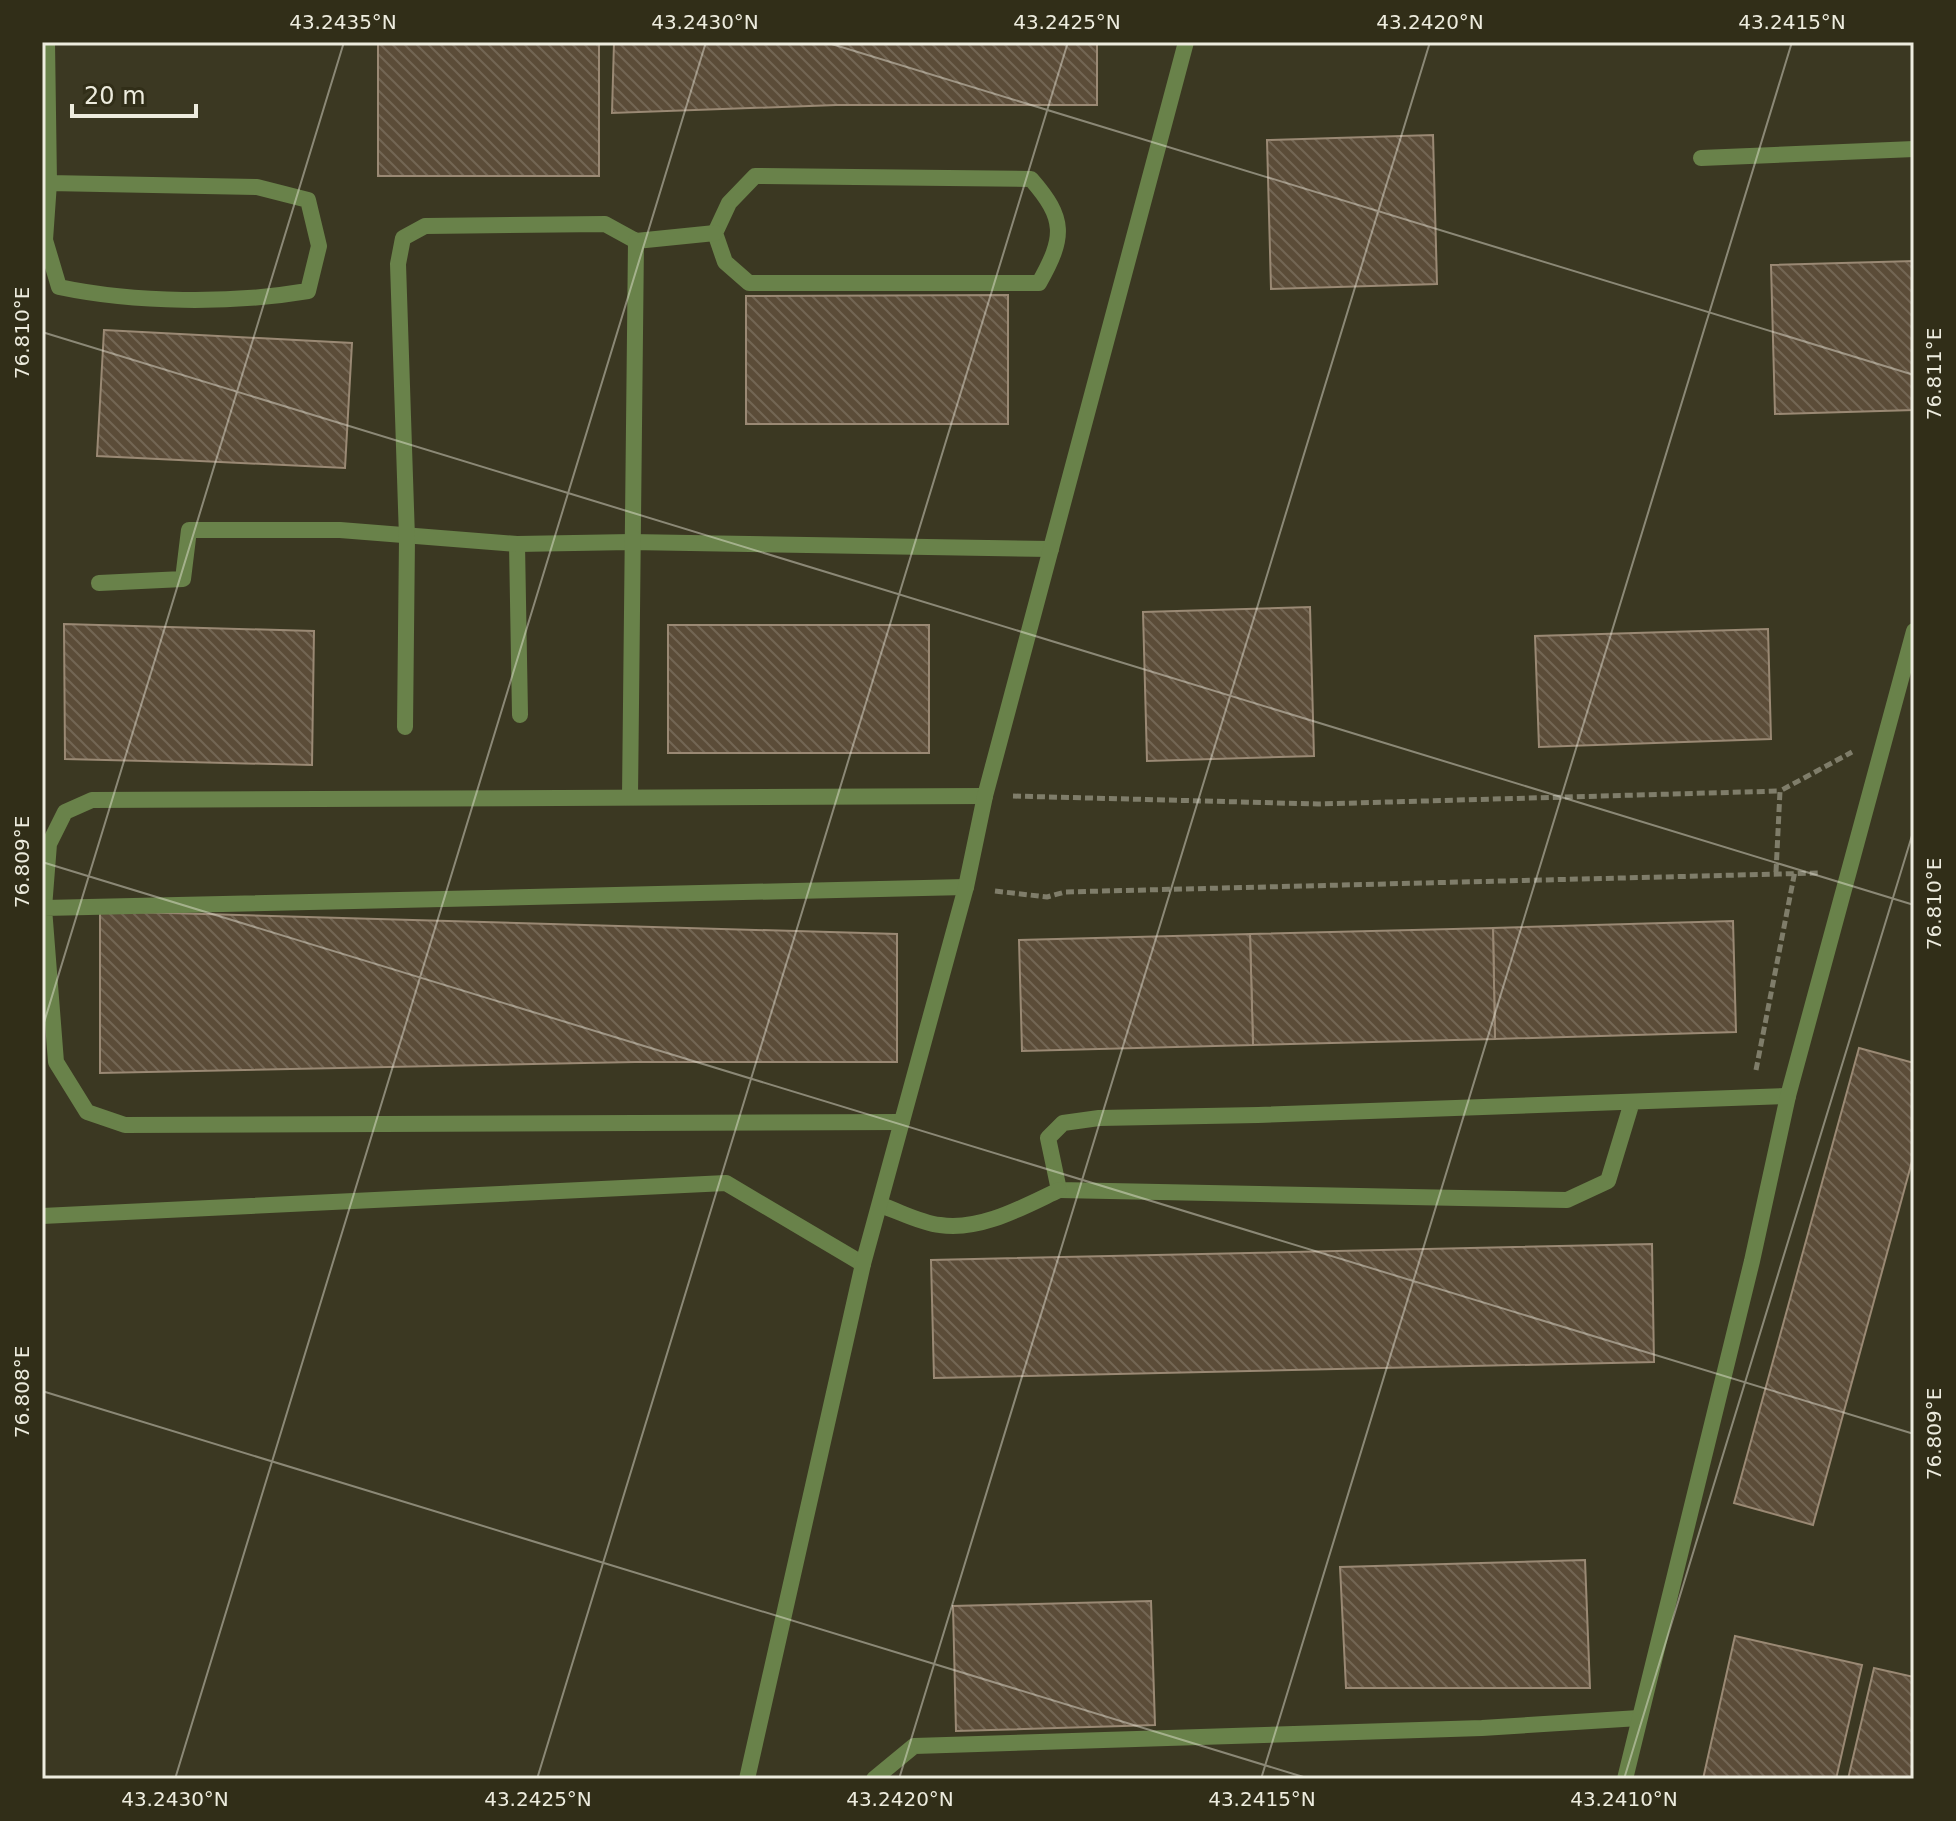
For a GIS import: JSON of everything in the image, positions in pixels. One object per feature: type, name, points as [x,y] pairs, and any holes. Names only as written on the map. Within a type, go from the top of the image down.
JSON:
[{"type":"lane","points":[[47,42],[49,183],[45,240],[59,287],[100,295],[248,298],[308,291],[319,246],[308,200],[257,187],[49,183]]},
{"type":"lane","points":[[747,1779],[863,1264],[966,887],[985,796],[1186,42]]},
{"type":"lane","points":[[1701,158],[1914,149]]},
{"type":"lane","points":[[755,176],[1031,179],[1055,207],[1058,249],[1039,283],[749,283],[725,262],[715,233],[729,203],[755,176]]},
{"type":"lane","points":[[405,727],[407,538],[398,264],[403,238],[425,226],[605,224],[636,241],[715,233]]},
{"type":"lane","points":[[630,797],[636,241]]},
{"type":"lane","points":[[99,583],[183,579],[189,530],[340,530],[407,538],[517,544],[631,542],[1051,549]]},
{"type":"lane","points":[[517,544],[520,715]]},
{"type":"lane","points":[[1625,1779],[1752,1261],[1788,1096],[1914,631]]},
{"type":"lane","points":[[902,1122],[125,1125],[87,1112],[56,1062],[44,908],[49,844],[65,812],[92,800],[985,796]]},
{"type":"lane","points":[[44,908],[966,887]]},
{"type":"lane","points":[[1059,1190],[1048,1138],[1063,1123],[1099,1118],[1788,1096]]},
{"type":"lane","points":[[880,1205],[940,1225],[977,1223],[1017,1211],[1059,1190],[1567,1200],[1608,1181],[1632,1102]]},
{"type":"lane","points":[[42,1216],[726,1183],[863,1264]]},
{"type":"lane","points":[[874,1779],[914,1746],[1467,1728],[1639,1718]]},
{"type":"path","points":[[985,796],[1318,804],[1780,791],[1885,737]]},
{"type":"path","points":[[1776,872],[1780,791]]},
{"type":"path","points":[[966,887],[1047,897],[1065,892],[1795,871],[1847,874]]},
{"type":"path","points":[[1752,1095],[1795,871]]},
{"type":"building","points":[[378,42],[599,42],[599,176],[378,176]]},
{"type":"building","points":[[614,42],[1097,42],[1097,105],[836,105],[612,113]]},
{"type":"building","points":[[1433,135],[1437,284],[1271,289],[1267,140]]},
{"type":"building","points":[[1914,261],[1914,410],[1775,414],[1771,265]]},
{"type":"building","points":[[1008,295],[1008,424],[746,424],[746,296]]},
{"type":"building","points":[[104,330],[352,343],[345,468],[97,456]]},
{"type":"building","points":[[1310,607],[1314,756],[1147,761],[1143,612]]},
{"type":"building","points":[[64,624],[314,631],[312,765],[65,759]]},
{"type":"building","points":[[668,625],[929,625],[929,753],[668,753]]},
{"type":"building","points":[[1768,629],[1771,739],[1539,747],[1535,636]]},
{"type":"building","points":[[100,911],[897,934],[897,1062],[635,1062],[100,1073]]},
{"type":"building","points":[[1733,921],[1736,1032],[1495,1039],[1493,928]]},
{"type":"building","points":[[1493,928],[1495,1039],[1253,1045],[1250,934]]},
{"type":"building","points":[[1250,934],[1253,1045],[1022,1051],[1019,940]]},
{"type":"building","points":[[1859,1048],[1914,1063],[1914,1154],[1813,1525],[1734,1503]]},
{"type":"building","points":[[1652,1244],[1654,1362],[934,1378],[931,1260]]},
{"type":"building","points":[[1585,1560],[1590,1688],[1346,1688],[1340,1567]]},
{"type":"building","points":[[1151,1601],[1155,1725],[956,1731],[953,1606]]},
{"type":"building","points":[[1735,1636],[1862,1665],[1836,1779],[1703,1779]]},
{"type":"building","points":[[1874,1668],[1914,1677],[1914,1779],[1848,1779]]}]
